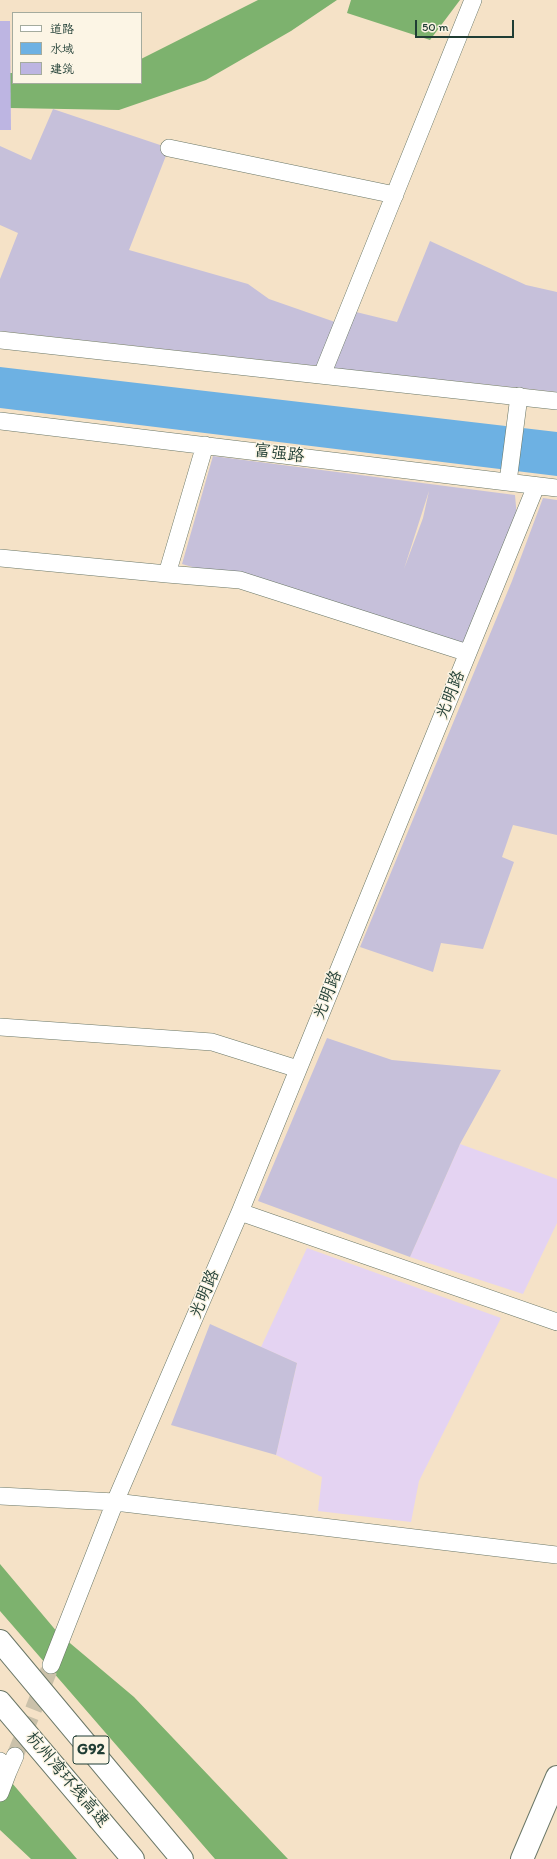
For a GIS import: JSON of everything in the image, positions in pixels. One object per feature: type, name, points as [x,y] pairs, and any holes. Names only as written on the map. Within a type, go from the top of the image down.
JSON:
[{"type":"main road","name":"G92","points":[[0,1642],[182,1859]]},
{"type":"main road","name":"杭州湾环线高速","points":[[0,1702],[133,1859]]},
{"type":"main road","points":[[522,1859],[557,1777]]},
{"type":"street","points":[[322,375],[473,0]]},
{"type":"street","points":[[169,148],[395,195]]},
{"type":"street","points":[[0,340],[557,401]]},
{"type":"street","points":[[508,478],[519,396]]},
{"type":"street","name":"富强路","points":[[0,421],[508,478],[536,486],[557,488]]},
{"type":"street","points":[[167,574],[205,445]]},
{"type":"street","name":"光明路","points":[[51,1666],[116,1502],[240,1212],[536,486]]},
{"type":"street","points":[[0,558],[240,580],[468,653]]},
{"type":"street","points":[[0,1027],[212,1042],[298,1069]]},
{"type":"street","points":[[240,1212],[557,1322]]},
{"type":"street","points":[[0,1496],[116,1502],[557,1555]]},
{"type":"street","points":[[0,1793],[8,1763]]},
{"type":"shaded area","points":[[53,109],[169,148],[129,250],[248,284],[269,299],[335,322],[318,366],[0,331],[0,279],[18,233],[0,225],[0,146],[31,160]]},
{"type":"shaded area","points":[[430,241],[526,285],[557,292],[557,392],[334,368],[356,312],[397,322]]},
{"type":"shaded area","points":[[213,456],[515,495],[518,529],[468,653],[377,620],[182,564]],"holes":[[[429,491],[423,518],[404,569]]]},
{"type":"shaded area","points":[[543,498],[557,500],[557,835],[513,825],[502,857],[514,862],[483,949],[441,943],[433,972],[360,947],[512,581]]},
{"type":"shaded area","points":[[327,1038],[392,1060],[501,1070],[460,1144],[410,1257],[258,1201]]},
{"type":"shaded area","points":[[460,1144],[557,1179],[557,1223],[523,1294],[410,1257]]},
{"type":"shaded area","points":[[307,1248],[501,1318],[419,1481],[411,1522],[318,1511],[322,1477],[276,1455],[297,1363],[261,1347]]},
{"type":"shaded area","points":[[210,1324],[297,1363],[276,1455],[171,1425]]},
{"type":"green space","points":[[258,0],[337,0],[291,31],[206,80],[119,110],[10,108],[10,73],[12,73],[12,84],[142,84],[142,58]]},
{"type":"green space","points":[[351,0],[460,0],[430,40],[347,13]]},
{"type":"green space","points":[[0,1564],[58,1633],[134,1697],[288,1859],[215,1859],[0,1611]]},
{"type":"green space","points":[[0,1769],[77,1859],[31,1859],[0,1830]]},
{"type":"water","points":[[0,367],[557,432],[557,476],[0,408]]},
{"type":"building","points":[[0,21],[10,21],[11,130],[0,130]]},
{"type":"tunnel","points":[[15,1756],[51,1665]]}]
